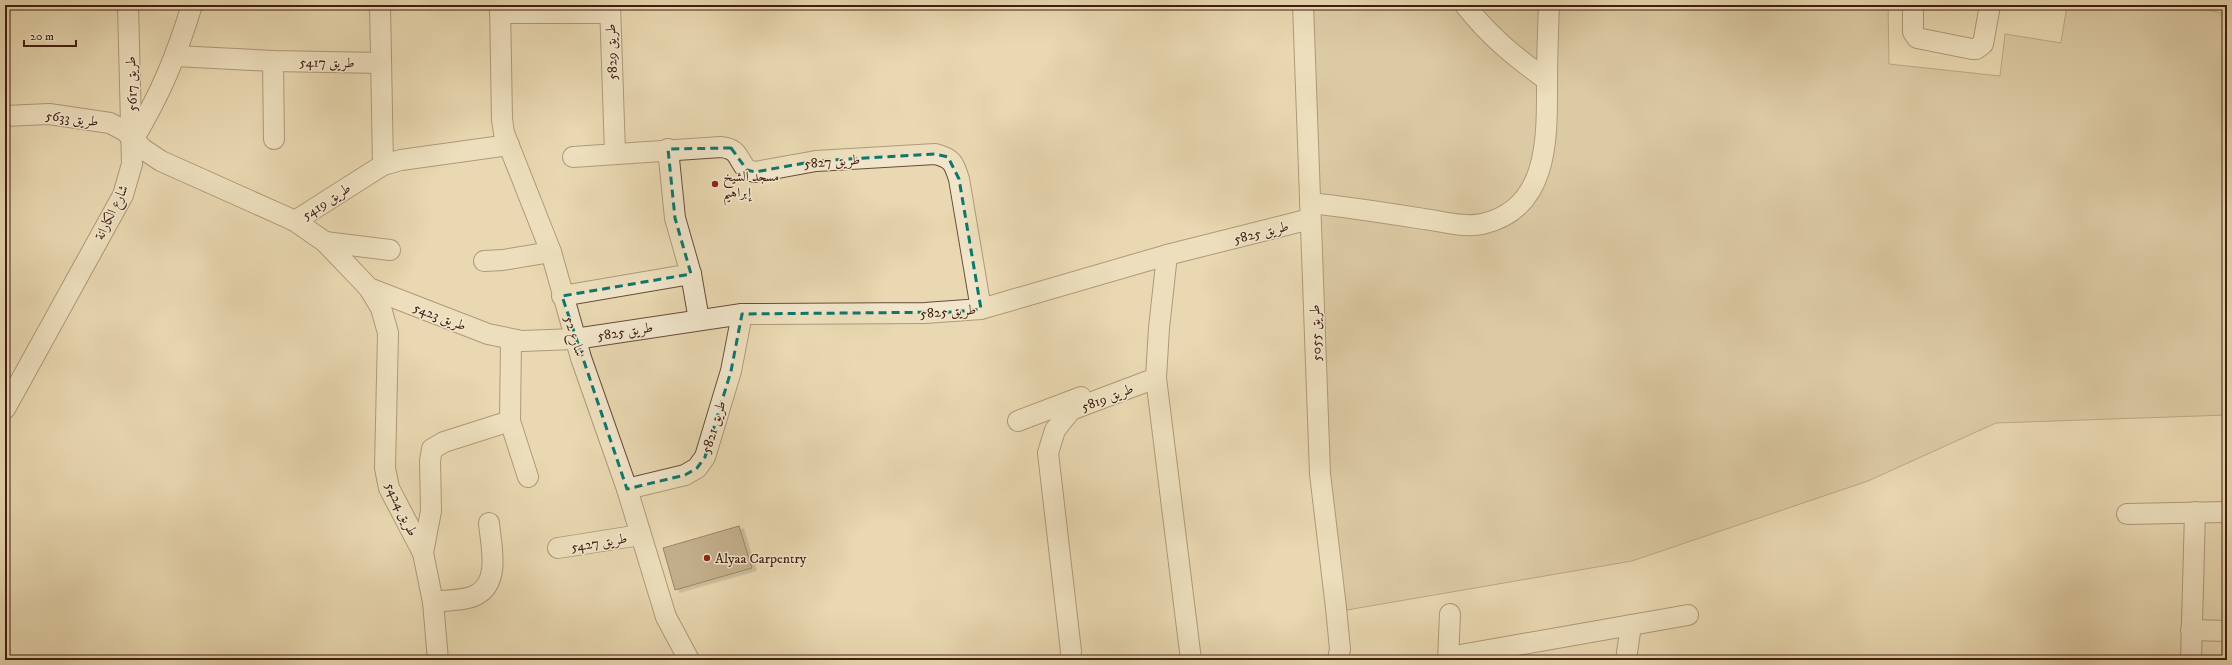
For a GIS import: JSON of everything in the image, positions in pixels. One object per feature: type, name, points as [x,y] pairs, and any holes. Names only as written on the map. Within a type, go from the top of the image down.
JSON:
[{"type":"street","name":"طريق 5617","points":[[128,5],[133,140]]},
{"type":"street","name":"شارع الكارانة","points":[[5,409],[122,194],[132,164],[133,140],[160,93],[176,56],[192,5]]},
{"type":"street","points":[[380,5],[383,165]]},
{"type":"street","name":"طريق 5055","points":[[1303,5],[1320,474],[1340,649],[1338,660]]},
{"type":"street","points":[[1465,5],[1479,23],[1504,49],[1547,80]]},
{"type":"street","points":[[1310,211],[1452,223],[1481,224],[1507,214],[1528,196],[1540,170],[1546,150],[1548,129],[1547,80],[1549,5]]},
{"type":"street","points":[[1913,5],[1913,32],[1917,38],[1972,49],[1980,47],[1985,40],[1990,5]]},
{"type":"street","name":"طريق 5829","points":[[500,9],[610,9],[615,153]]},
{"type":"street","name":"شارع 52","points":[[500,9],[502,119],[509,145],[551,252],[575,340],[627,489],[666,617],[688,660]]},
{"type":"street","name":"طريق 5417","points":[[176,56],[273,61],[381,63]]},
{"type":"street","points":[[273,61],[274,139]]},
{"type":"street","name":"طريق 5633","points":[[5,116],[49,114],[105,122],[118,126],[133,140]]},
{"type":"street","name":"طريق 5419","points":[[133,140],[150,155],[175,168],[295,221],[383,165],[401,160],[509,145]]},
{"type":"street","name":"طريق 5827","points":[[573,157],[722,146],[731,148],[737,154],[747,170],[755,172],[816,161],[935,154],[948,157],[955,166],[959,179],[981,309]]},
{"type":"street","points":[[668,150],[675,218],[691,274],[699,320]]},
{"type":"street","name":"طريق 5825","points":[[575,340],[742,314],[924,313],[981,309],[1167,255],[1310,211]]},
{"type":"street","name":"طريق 5423","points":[[295,221],[325,242],[369,288],[488,334],[511,340],[575,340]]},
{"type":"street","name":"طريق 5423","points":[[325,242],[390,250]]},
{"type":"street","points":[[484,261],[503,260],[551,252]]},
{"type":"street","points":[[1167,255],[1157,373],[1191,660]]},
{"type":"street","points":[[562,296],[691,274]]},
{"type":"street","name":"طريق 5424","points":[[369,288],[380,308],[388,333],[385,468],[389,488],[423,553],[433,602],[438,660]]},
{"type":"street","name":"طريق 5821","points":[[627,489],[685,475],[697,468],[705,456],[731,371],[742,314]]},
{"type":"street","points":[[511,340],[510,421],[528,477]]},
{"type":"street","points":[[1018,421],[1157,373]]},
{"type":"street","name":"طريق 5819","points":[[1070,660],[1071,651],[1048,453],[1055,430],[1071,410],[1157,373]]},
{"type":"street","points":[[423,553],[431,511],[430,461],[432,449],[444,442],[510,421]]},
{"type":"street","points":[[2191,660],[2195,512]]},
{"type":"street","points":[[2127,514],[2227,512]]},
{"type":"street","points":[[433,602],[476,596],[487,586],[492,573],[488,523]]},
{"type":"street","name":"طريق 5427","points":[[558,548],[640,535]]},
{"type":"street","points":[[1450,614],[1448,659],[1688,615]]},
{"type":"street","points":[[1626,660],[1631,625]]},
{"type":"street","points":[[2191,630],[2227,631]]},
{"type":"highlighted area","points":[[731,148],[747,170],[755,172],[816,161],[935,154],[948,157],[959,179],[981,309],[954,312],[742,314],[731,371],[705,457],[697,468],[685,475],[627,489],[562,296],[691,274],[675,218],[668,149]]},
{"type":"shaded area","points":[[1313,5],[1888,5],[1889,64],[2000,76],[2005,34],[2061,43],[2067,5],[2193,5],[2227,15],[2227,415],[1996,423],[1868,481],[1632,561],[1347,610],[1331,512]]},
{"type":"building","name":"Alyaa Carpentry","points":[[739,526],[752,568],[675,590],[663,548]]},
{"type":"place","name":"مسجد الشيخ إبراهيم","points":[[715,184]]},
{"type":"place","name":"Alyaa Carpentry","points":[[707,558]]}]
